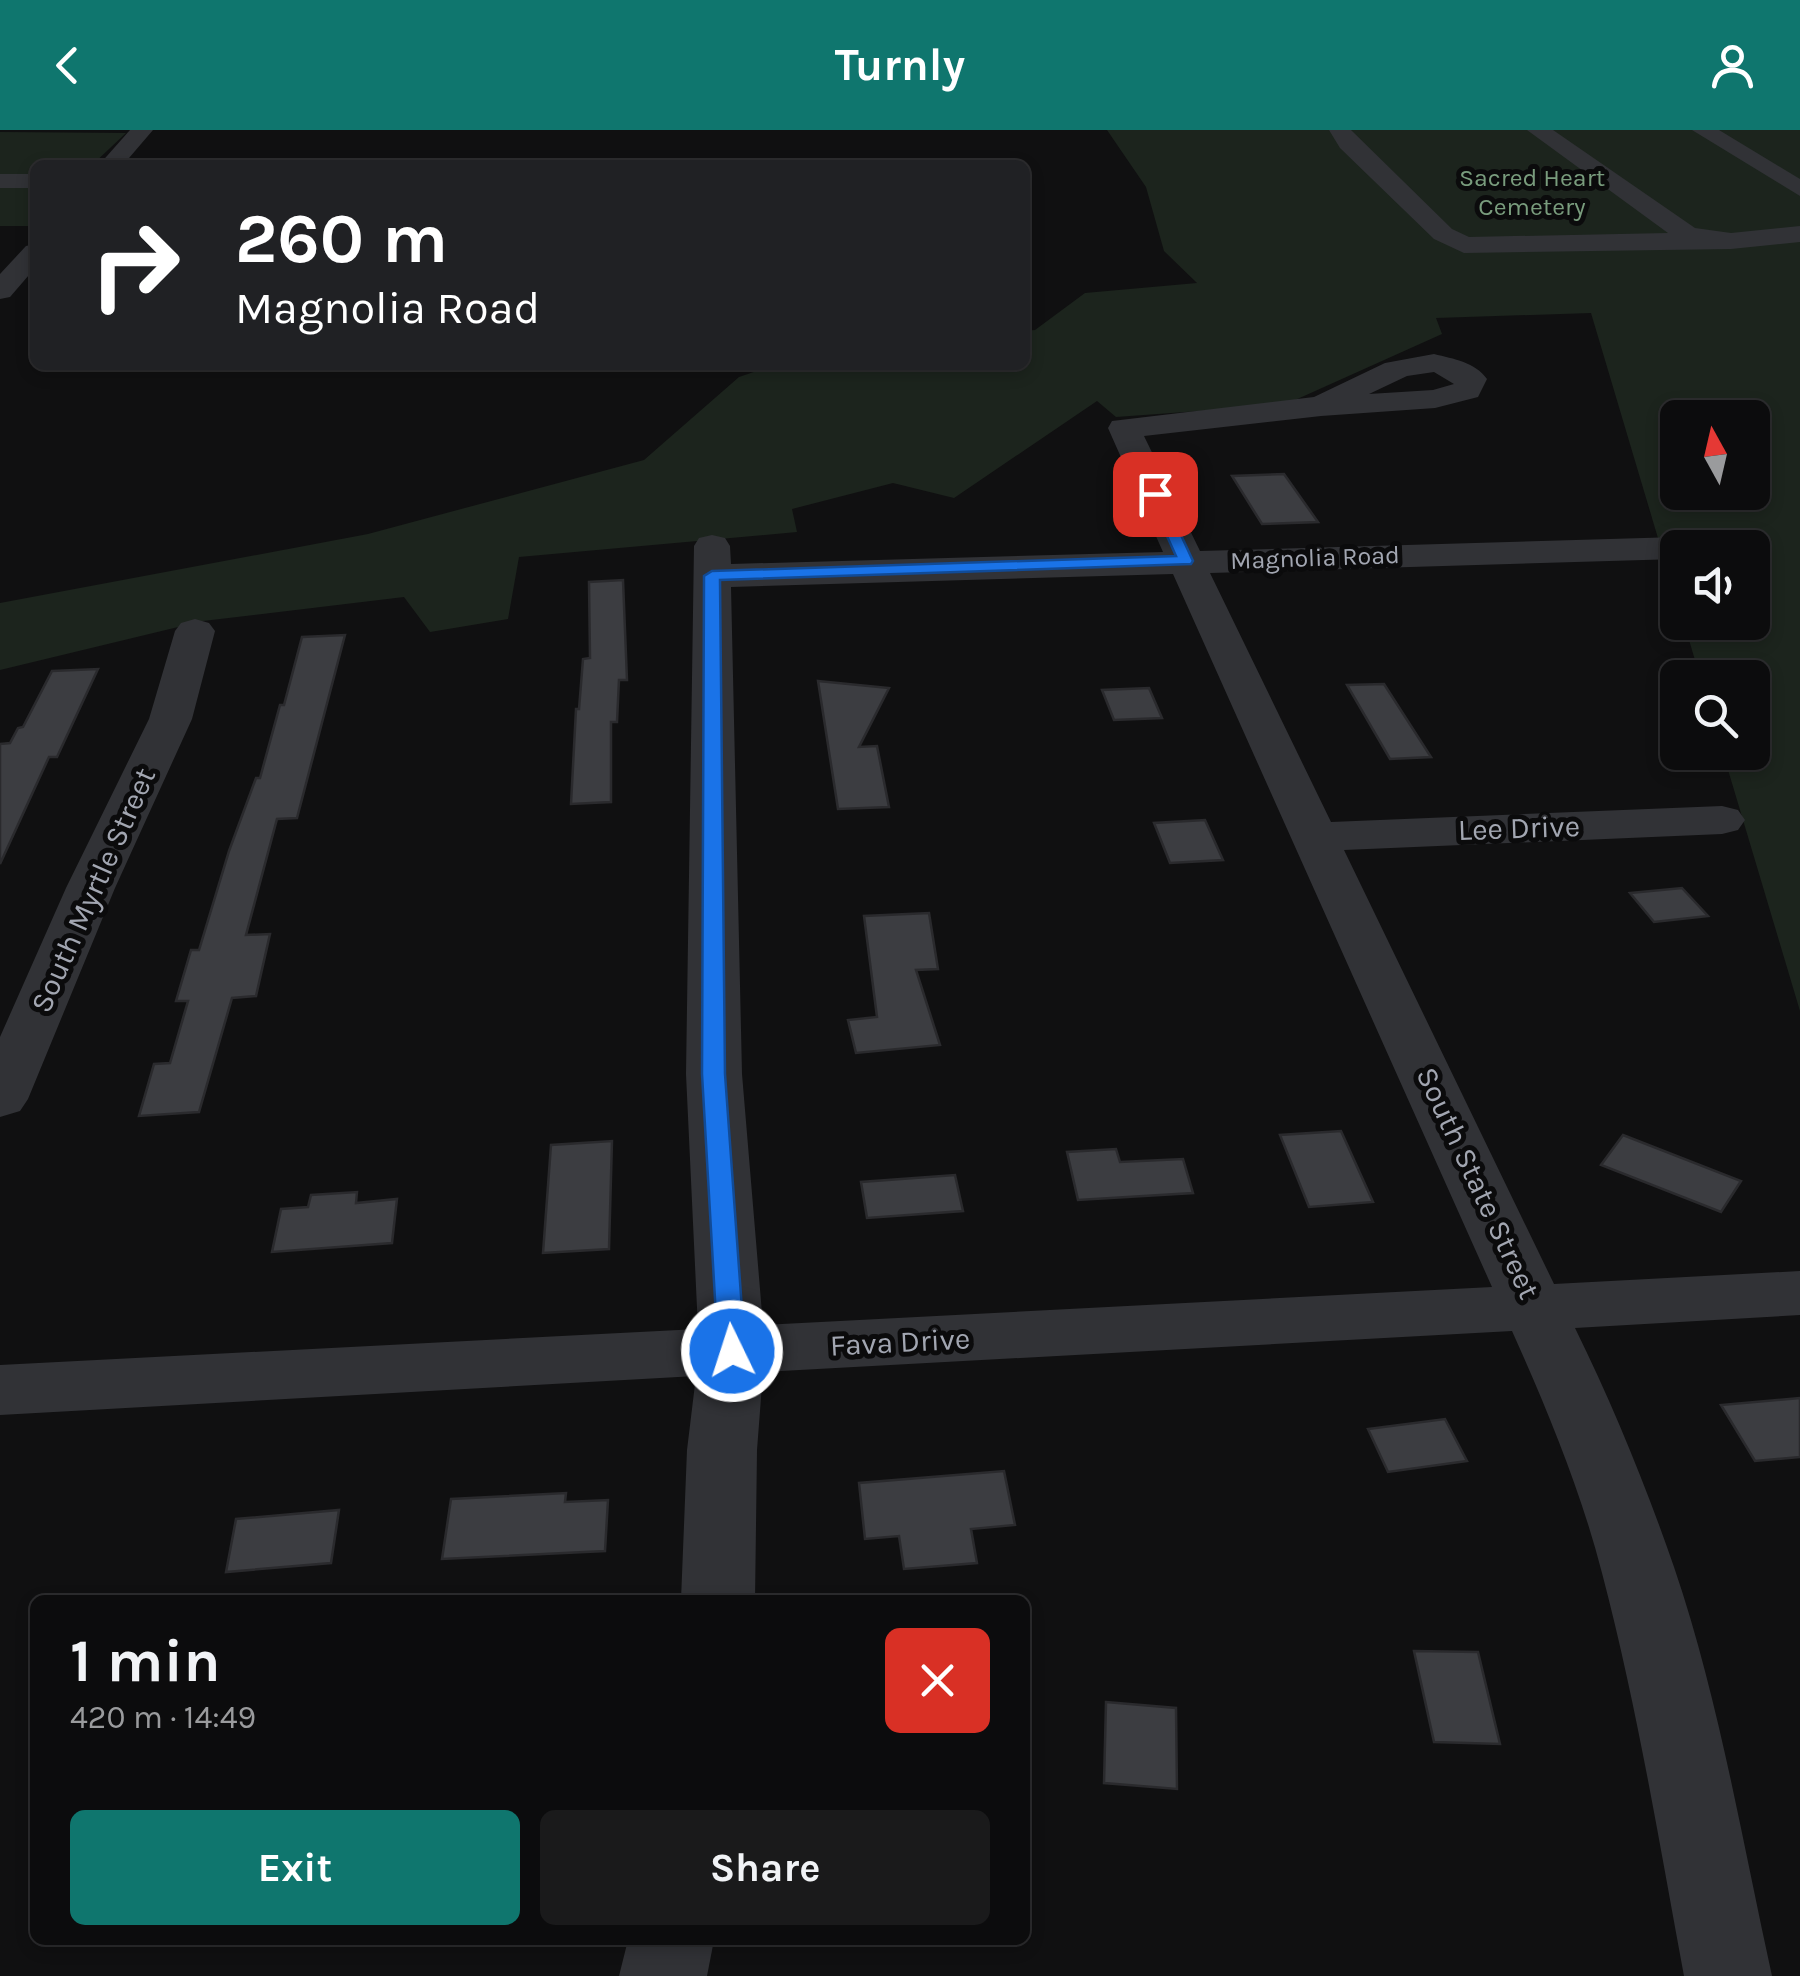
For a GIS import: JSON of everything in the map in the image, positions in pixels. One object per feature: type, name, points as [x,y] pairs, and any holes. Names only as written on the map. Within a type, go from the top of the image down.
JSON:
[{"type":"street","points":[[115,160],[142,130],[160,131]]},
{"type":"street","points":[[1538,130],[1673,227],[1707,240]]},
{"type":"street","points":[[1703,130],[1800,189]]},
{"type":"street","points":[[1333,131],[1444,234],[1464,245],[1800,234]]},
{"type":"street","points":[[0,182],[30,180]]},
{"type":"street","points":[[0,290],[30,257]]},
{"type":"street","name":"South State Street","points":[[1321,406],[1124,428],[1578,1403],[1638,1569],[1670,1692],[1728,1976]]},
{"type":"street","name":"Magnolia Road","points":[[732,1351],[714,1074],[712,561],[1186,561],[1660,548]]},
{"type":"street","name":"South Myrtle Street","points":[[0,1099],[190,670],[195,631]]},
{"type":"street","name":"Lee Drive","points":[[1317,837],[1722,820]]},
{"type":"street","name":"Fava Drive","points":[[0,1390],[1800,1294]]},
{"type":"street","points":[[718,1595],[722,1450],[732,1351]]},
{"type":"street","points":[[663,1976],[669,1945]]},
{"type":"green space","name":"Sacred Heart Cemetery","points":[[1107,130],[1800,130],[1800,1011],[1728,770],[1770,770],[1770,660],[1695,660],[1689,640],[1770,640],[1770,530],[1660,530],[1660,545],[1591,313],[1436,318],[1442,334],[1284,405],[1116,417],[1097,401],[954,498],[893,483],[792,509],[797,532],[519,557],[508,619],[430,632],[404,597],[203,621],[0,670],[0,603],[368,534],[644,460],[739,377],[759,370],[1030,370],[1030,330],[1085,293],[1197,283],[1164,251],[1146,187]]},
{"type":"green space","points":[[0,132],[126,133],[97,160],[30,160],[30,175],[0,176]]},
{"type":"green space","points":[[30,184],[30,226],[0,226],[0,186]]},
{"type":"building","points":[[1284,474],[1318,522],[1262,524],[1232,476]]},
{"type":"building","points":[[623,580],[627,680],[619,680],[617,722],[611,722],[611,802],[571,804],[576,709],[583,659],[590,658],[589,582]]},
{"type":"building","points":[[345,635],[297,818],[277,819],[246,935],[270,934],[256,996],[232,998],[199,1112],[139,1116],[154,1064],[170,1063],[188,1001],[176,1001],[191,950],[199,950],[229,851],[256,778],[260,778],[302,637]]},
{"type":"building","points":[[98,669],[57,757],[49,757],[0,864],[0,744],[10,743],[18,728],[23,727],[52,671]]},
{"type":"building","points":[[818,681],[889,688],[859,747],[877,746],[889,807],[838,809]]},
{"type":"building","points":[[1384,684],[1431,757],[1390,759],[1347,685]]},
{"type":"building","points":[[1149,688],[1162,718],[1114,720],[1102,690]]},
{"type":"building","points":[[1205,820],[1223,860],[1170,863],[1154,823]]},
{"type":"building","points":[[1682,888],[1708,916],[1654,922],[1630,893]]},
{"type":"building","points":[[929,913],[938,969],[916,970],[940,1045],[856,1053],[848,1020],[877,1017],[864,916]]},
{"type":"building","points":[[1341,1131],[1373,1202],[1309,1207],[1280,1135]]},
{"type":"building","points":[[1623,1135],[1741,1181],[1721,1212],[1601,1165]]},
{"type":"building","points":[[612,1141],[609,1249],[543,1253],[551,1145]]},
{"type":"building","points":[[1116,1149],[1120,1162],[1183,1159],[1193,1193],[1078,1200],[1067,1152]]},
{"type":"building","points":[[955,1175],[963,1211],[867,1218],[861,1182]]},
{"type":"building","points":[[357,1192],[356,1203],[397,1199],[392,1243],[272,1252],[281,1209],[308,1207],[311,1195]]},
{"type":"building","points":[[1800,1398],[1800,1457],[1755,1461],[1721,1405]]},
{"type":"building","points":[[1445,1419],[1467,1461],[1388,1472],[1368,1429]]},
{"type":"building","points":[[1004,1471],[1015,1525],[971,1529],[977,1563],[904,1569],[899,1536],[865,1539],[859,1483]]},
{"type":"building","points":[[566,1493],[565,1502],[608,1500],[605,1551],[442,1559],[451,1499]]},
{"type":"building","points":[[339,1510],[331,1563],[226,1572],[236,1519]]},
{"type":"building","points":[[1414,1651],[1478,1652],[1500,1744],[1434,1742]]},
{"type":"building","points":[[1106,1702],[1176,1708],[1177,1789],[1104,1783]]},
{"type":"route","points":[[732,1351],[714,1074],[710,921],[715,829],[712,576],[1186,561],[1155,494]]}]
